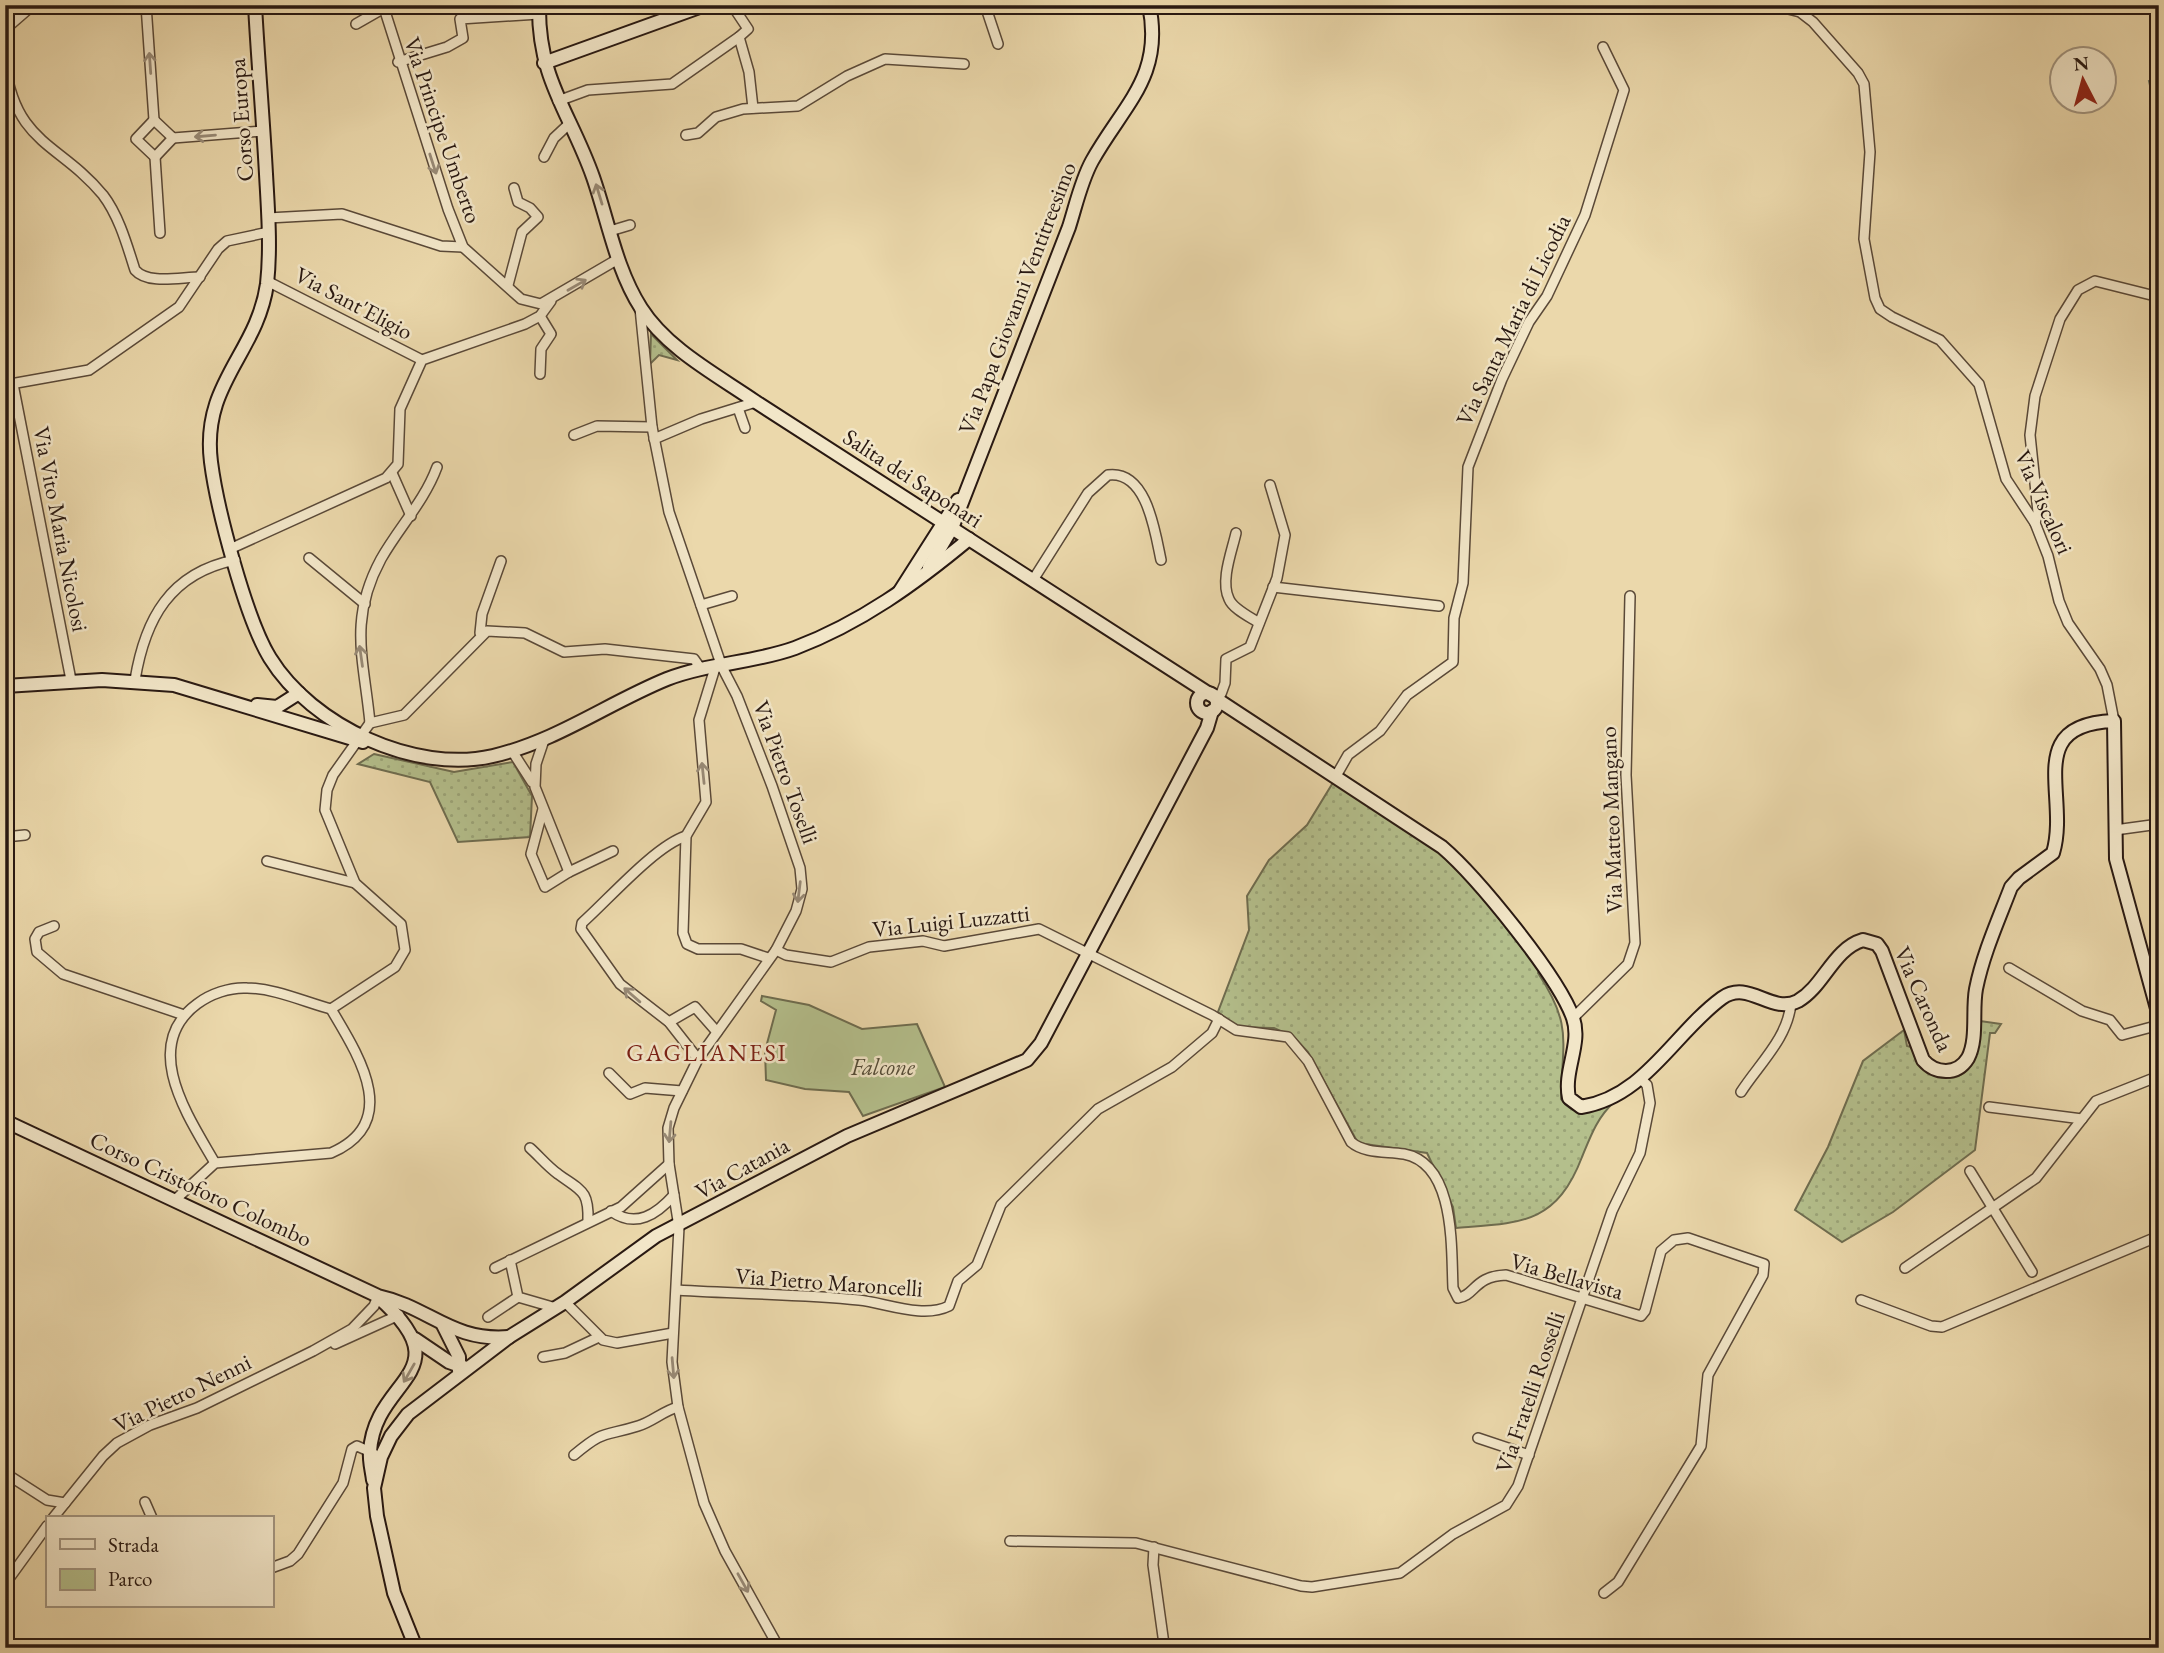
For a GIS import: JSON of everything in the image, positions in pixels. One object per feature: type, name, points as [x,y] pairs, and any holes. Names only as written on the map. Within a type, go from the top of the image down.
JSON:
[{"type":"street","points":[[5,36],[10,25],[33,5]]},
{"type":"street","points":[[146,5],[154,120],[173,138]]},
{"type":"street","name":"Corso Europa","points":[[254,5],[269,232],[267,281],[260,316],[219,389],[210,424],[214,482],[260,640],[281,674],[299,693],[361,740]]},
{"type":"street","points":[[544,63],[705,5]]},
{"type":"street","points":[[558,101],[588,90],[672,84],[748,29],[732,5]]},
{"type":"street","points":[[985,5],[998,44]]},
{"type":"street","name":"Via Papa Giovanni Ventitreesimo","points":[[946,525],[964,492],[1069,227],[1084,177],[1149,67],[1154,37],[1149,5]]},
{"type":"street","name":"Via Viscalori","points":[[1773,5],[1800,12],[1813,22],[1858,72],[1864,84],[1870,152],[1864,204],[1865,257],[1875,298],[1880,309],[1892,317],[1940,340],[1972,372],[1985,398],[2006,479],[2035,523],[2068,623],[2100,669],[2107,685],[2115,721],[2116,859],[2159,1016]]},
{"type":"street","points":[[356,24],[383,7]]},
{"type":"street","name":"Via Principe Umberto","points":[[383,7],[398,62],[463,247],[521,299],[541,304],[551,301]]},
{"type":"street","points":[[398,62],[447,47],[463,38],[460,19],[539,10]]},
{"type":"street","name":"Salita dei Saponari","points":[[539,10],[544,63],[558,101],[588,162],[618,259],[640,308],[660,331],[690,357],[756,402],[1174,671],[1213,702]]},
{"type":"street","points":[[739,37],[749,72],[753,108]]},
{"type":"street","name":"Via Santa Maria di Licodia","points":[[1336,776],[1348,755],[1380,731],[1407,695],[1453,662],[1454,618],[1463,583],[1468,467],[1507,367],[1529,322],[1547,296],[1585,215],[1624,90],[1603,47]]},
{"type":"street","points":[[686,135],[698,133],[716,117],[753,108],[794,108],[847,76],[885,59],[964,64]]},
{"type":"street","points":[[5,64],[10,88],[26,125],[103,195],[140,276],[200,277]]},
{"type":"street","points":[[154,120],[136,139],[155,157],[160,233]]},
{"type":"street","points":[[544,158],[554,138],[569,124]]},
{"type":"street","points":[[155,157],[173,138],[263,131]]},
{"type":"street","points":[[508,285],[522,232],[538,217],[530,208],[518,202],[514,188]]},
{"type":"street","points":[[268,218],[342,214],[441,246],[463,247]]},
{"type":"street","points":[[610,231],[630,225]]},
{"type":"street","points":[[9,385],[89,370],[179,307],[227,241],[269,232]]},
{"type":"street","points":[[135,680],[144,643],[170,593],[190,578],[233,554],[392,473],[398,464],[400,409],[422,360],[540,316],[551,301],[618,259]]},
{"type":"street","name":"Via Sant'Eligio","points":[[267,281],[422,360]]},
{"type":"street","points":[[2035,523],[2038,512],[2030,418],[2060,319],[2078,290],[2095,281],[2159,297]]},
{"type":"street","name":"Via Pietro Toselli","points":[[640,308],[652,427],[669,512],[701,605],[718,668],[737,696],[800,868],[802,889],[796,911],[776,950],[698,1059],[668,1128],[669,1164],[679,1227],[671,1362],[678,1407],[704,1503],[779,1648]]},
{"type":"street","points":[[540,316],[551,334],[541,349],[540,374]]},
{"type":"street","name":"Via Vito Maria Nicolosi","points":[[9,385],[71,680]]},
{"type":"street","points":[[654,439],[756,402]]},
{"type":"street","points":[[738,408],[745,428]]},
{"type":"street","points":[[574,435],[597,426],[652,427]]},
{"type":"street","points":[[331,1009],[395,967],[405,950],[401,924],[355,883],[328,821],[324,803],[333,775],[361,740],[370,723],[358,638],[365,604],[382,559],[429,490],[438,467]]},
{"type":"street","points":[[392,473],[411,516]]},
{"type":"street","points":[[1033,580],[1088,493],[1108,475],[1125,476],[1132,481],[1145,503],[1161,560]]},
{"type":"street","points":[[1213,702],[1221,694],[1225,683],[1226,659],[1250,647],[1273,587],[1285,535],[1270,485]]},
{"type":"street","points":[[923,576],[946,525]]},
{"type":"street","points":[[895,597],[946,525]]},
{"type":"street","points":[[1236,533],[1226,581],[1227,594],[1233,605],[1259,623]]},
{"type":"street","points":[[5,686],[71,680],[135,680],[174,685],[380,746],[456,761],[512,751],[544,740],[663,681],[701,669],[718,668],[795,648],[895,597],[969,539]]},
{"type":"street","points":[[309,558],[365,604]]},
{"type":"street","points":[[481,633],[482,614],[501,561]]},
{"type":"street","points":[[1273,587],[1439,606]]},
{"type":"street","points":[[701,605],[732,596]]},
{"type":"street","name":"Via Matteo Mangano","points":[[1573,1018],[1628,964],[1635,943],[1626,775],[1630,596]]},
{"type":"street","points":[[370,723],[404,715],[437,684],[481,633],[495,630],[518,632],[572,653],[605,649],[694,659],[701,669]]},
{"type":"street","points":[[718,668],[699,720],[706,802],[686,836],[682,930],[687,944],[698,949],[732,947],[768,958]]},
{"type":"street","points":[[1174,671],[1198,706]]},
{"type":"street","points":[[229,700],[277,707],[299,693]]},
{"type":"street","points":[[1197,744],[1198,706],[1202,695],[1242,714],[1459,861],[1544,969],[1573,1018],[1575,1036],[1568,1093],[1573,1104],[1588,1106],[1615,1095],[1640,1078],[1722,998],[1742,992],[1774,1003],[1791,1003],[1790,1018],[1777,1042],[1741,1092]]},
{"type":"street","name":"Via Catania","points":[[375,1454],[408,1414],[461,1370],[560,1305],[656,1236],[679,1227],[836,1141],[1027,1060],[1041,1043],[1197,744],[1213,702]]},
{"type":"street","points":[[272,716],[303,718],[314,714],[318,708]]},
{"type":"street","name":"Via Caronda","points":[[1791,1003],[1808,993],[1844,951],[1855,943],[1870,940],[1882,951],[1923,1060],[1936,1070],[1944,1072],[1960,1067],[1971,1048],[1975,993],[1982,966],[2011,887],[2053,853],[2059,744],[2074,729],[2096,722],[2115,721]]},
{"type":"street","points":[[535,787],[536,764],[544,740]]},
{"type":"street","points":[[512,751],[535,787],[569,872]]},
{"type":"street","points":[[544,809],[531,854],[545,887],[613,851]]},
{"type":"street","points":[[2115,830],[2159,824]]},
{"type":"street","points":[[5,837],[25,835]]},
{"type":"street","points":[[686,836],[675,839],[651,859],[582,923],[581,929],[620,984],[669,1022],[698,1059]]},
{"type":"street","points":[[267,861],[355,883]]},
{"type":"street","points":[[54,926],[39,932],[35,939],[37,952],[63,974],[184,1015]]},
{"type":"street","name":"Via Luigi Luzzatti","points":[[776,950],[786,955],[831,962],[869,947],[923,942],[944,946],[969,939],[1039,929],[1086,955]]},
{"type":"street","name":"Via Bellavista","points":[[1086,955],[1219,1019],[1236,1030],[1288,1037],[1308,1061],[1351,1142],[1362,1149],[1405,1154],[1421,1162],[1449,1207],[1453,1288],[1458,1298],[1464,1297],[1487,1276],[1506,1275],[1641,1315],[1645,1311],[1665,1245],[1681,1238],[1759,1261],[1764,1268],[1763,1275],[1708,1374],[1701,1446],[1618,1582],[1604,1593]]},
{"type":"street","points":[[2009,968],[2082,1011],[2110,1020],[2122,1035],[2159,1025]]},
{"type":"street","points":[[176,1199],[215,1163],[331,1153],[347,1146],[358,1136],[370,1111],[371,1095],[359,1062],[331,1009],[250,988],[214,995],[184,1015],[171,1047],[172,1078],[180,1102],[215,1163]]},
{"type":"street","points":[[669,1022],[695,1007],[717,1032]]},
{"type":"street","name":"Via Pietro Maroncelli","points":[[677,1290],[859,1300],[914,1310],[942,1309],[948,1306],[958,1281],[977,1265],[1002,1205],[1029,1176],[1098,1109],[1172,1067],[1212,1033],[1219,1019]]},
{"type":"street","points":[[609,1073],[630,1094],[645,1088],[682,1091]]},
{"type":"street","points":[[1905,1268],[2036,1178],[2096,1101],[2159,1076]]},
{"type":"street","name":"Via Fratelli Rosselli","points":[[1010,1541],[1097,1540],[1154,1547],[1301,1586],[1400,1573],[1452,1534],[1506,1505],[1518,1486],[1612,1210],[1640,1153],[1650,1103],[1647,1085],[1640,1078]]},
{"type":"street","points":[[1989,1107],[2082,1118]]},
{"type":"street","name":"Corso Cristoforo Colombo","points":[[5,1121],[378,1296]]},
{"type":"street","points":[[530,1148],[558,1174],[581,1190],[588,1205],[588,1222]]},
{"type":"street","points":[[495,1268],[621,1207],[669,1164]]},
{"type":"street","points":[[1970,1171],[2032,1272]]},
{"type":"street","points":[[611,1212],[634,1219],[657,1214],[674,1195]]},
{"type":"street","points":[[1861,1300],[1931,1326],[1942,1327],[2159,1236]]},
{"type":"street","points":[[510,1260],[518,1297]]},
{"type":"street","points":[[378,1296],[399,1315],[415,1339],[461,1370]]},
{"type":"street","points":[[378,1296],[398,1300],[443,1325],[476,1337],[509,1337]]},
{"type":"street","points":[[313,1351],[352,1329],[374,1306],[378,1296]]},
{"type":"street","points":[[488,1317],[518,1297],[560,1305],[599,1337],[617,1343],[673,1333]]},
{"type":"street","points":[[313,1351],[399,1315]]},
{"type":"street","points":[[443,1325],[454,1342],[461,1370]]},
{"type":"street","points":[[543,1357],[565,1353],[599,1337]]},
{"type":"street","points":[[415,1339],[414,1366],[376,1429],[374,1488],[377,1516],[394,1593],[416,1648]]},
{"type":"street","name":"Via Pietro Nenni","points":[[55,1516],[103,1456],[132,1434],[197,1408],[313,1351]]},
{"type":"street","points":[[574,1455],[596,1436],[639,1426],[660,1412],[678,1407]]},
{"type":"street","points":[[1478,1438],[1529,1455]]},
{"type":"street","points":[[273,1567],[290,1561],[298,1554],[307,1535],[343,1483],[352,1449],[356,1446],[375,1454]]},
{"type":"street","points":[[5,1473],[47,1500],[65,1503]]},
{"type":"street","points":[[145,1502],[151,1516]]},
{"type":"street","points":[[5,1584],[46,1528]]},
{"type":"street","points":[[1154,1547],[1153,1566],[1164,1644],[1168,1648]]},
{"type":"green space","points":[[651,334],[677,360],[659,355],[650,364]]},
{"type":"green space","points":[[374,754],[454,772],[513,762],[532,796],[530,837],[458,842],[430,782],[358,764]]},
{"type":"green space","points":[[1334,781],[1452,860],[1540,970],[1538,973],[1549,991],[1561,1021],[1561,1099],[1566,1105],[1572,1109],[1586,1111],[1614,1102],[1595,1127],[1572,1179],[1560,1196],[1548,1208],[1533,1216],[1499,1224],[1456,1228],[1453,1207],[1427,1153],[1358,1143],[1308,1052],[1294,1037],[1274,1028],[1237,1027],[1218,1012],[1249,930],[1247,896],[1269,860],[1307,825]]},
{"type":"green space","name":"Falcone","points":[[762,996],[809,1005],[862,1029],[917,1024],[945,1087],[863,1116],[849,1092],[805,1089],[766,1080],[765,1051],[776,1010],[761,1001]]},
{"type":"green space","points":[[1980,1021],[2001,1024],[1995,1033],[1990,1033],[1975,1150],[1893,1212],[1842,1242],[1795,1210],[1828,1147],[1863,1061],[1904,1030],[1907,1046],[1911,1047],[1916,1057],[1931,1072],[1949,1078],[1959,1076],[1967,1070],[1976,1056]]},
{"type":"water","points":[[2159,79],[2159,102],[2154,103],[2149,81]]},
{"type":"district","name":"GAGLIANESI","points":[[707,1053]]}]
